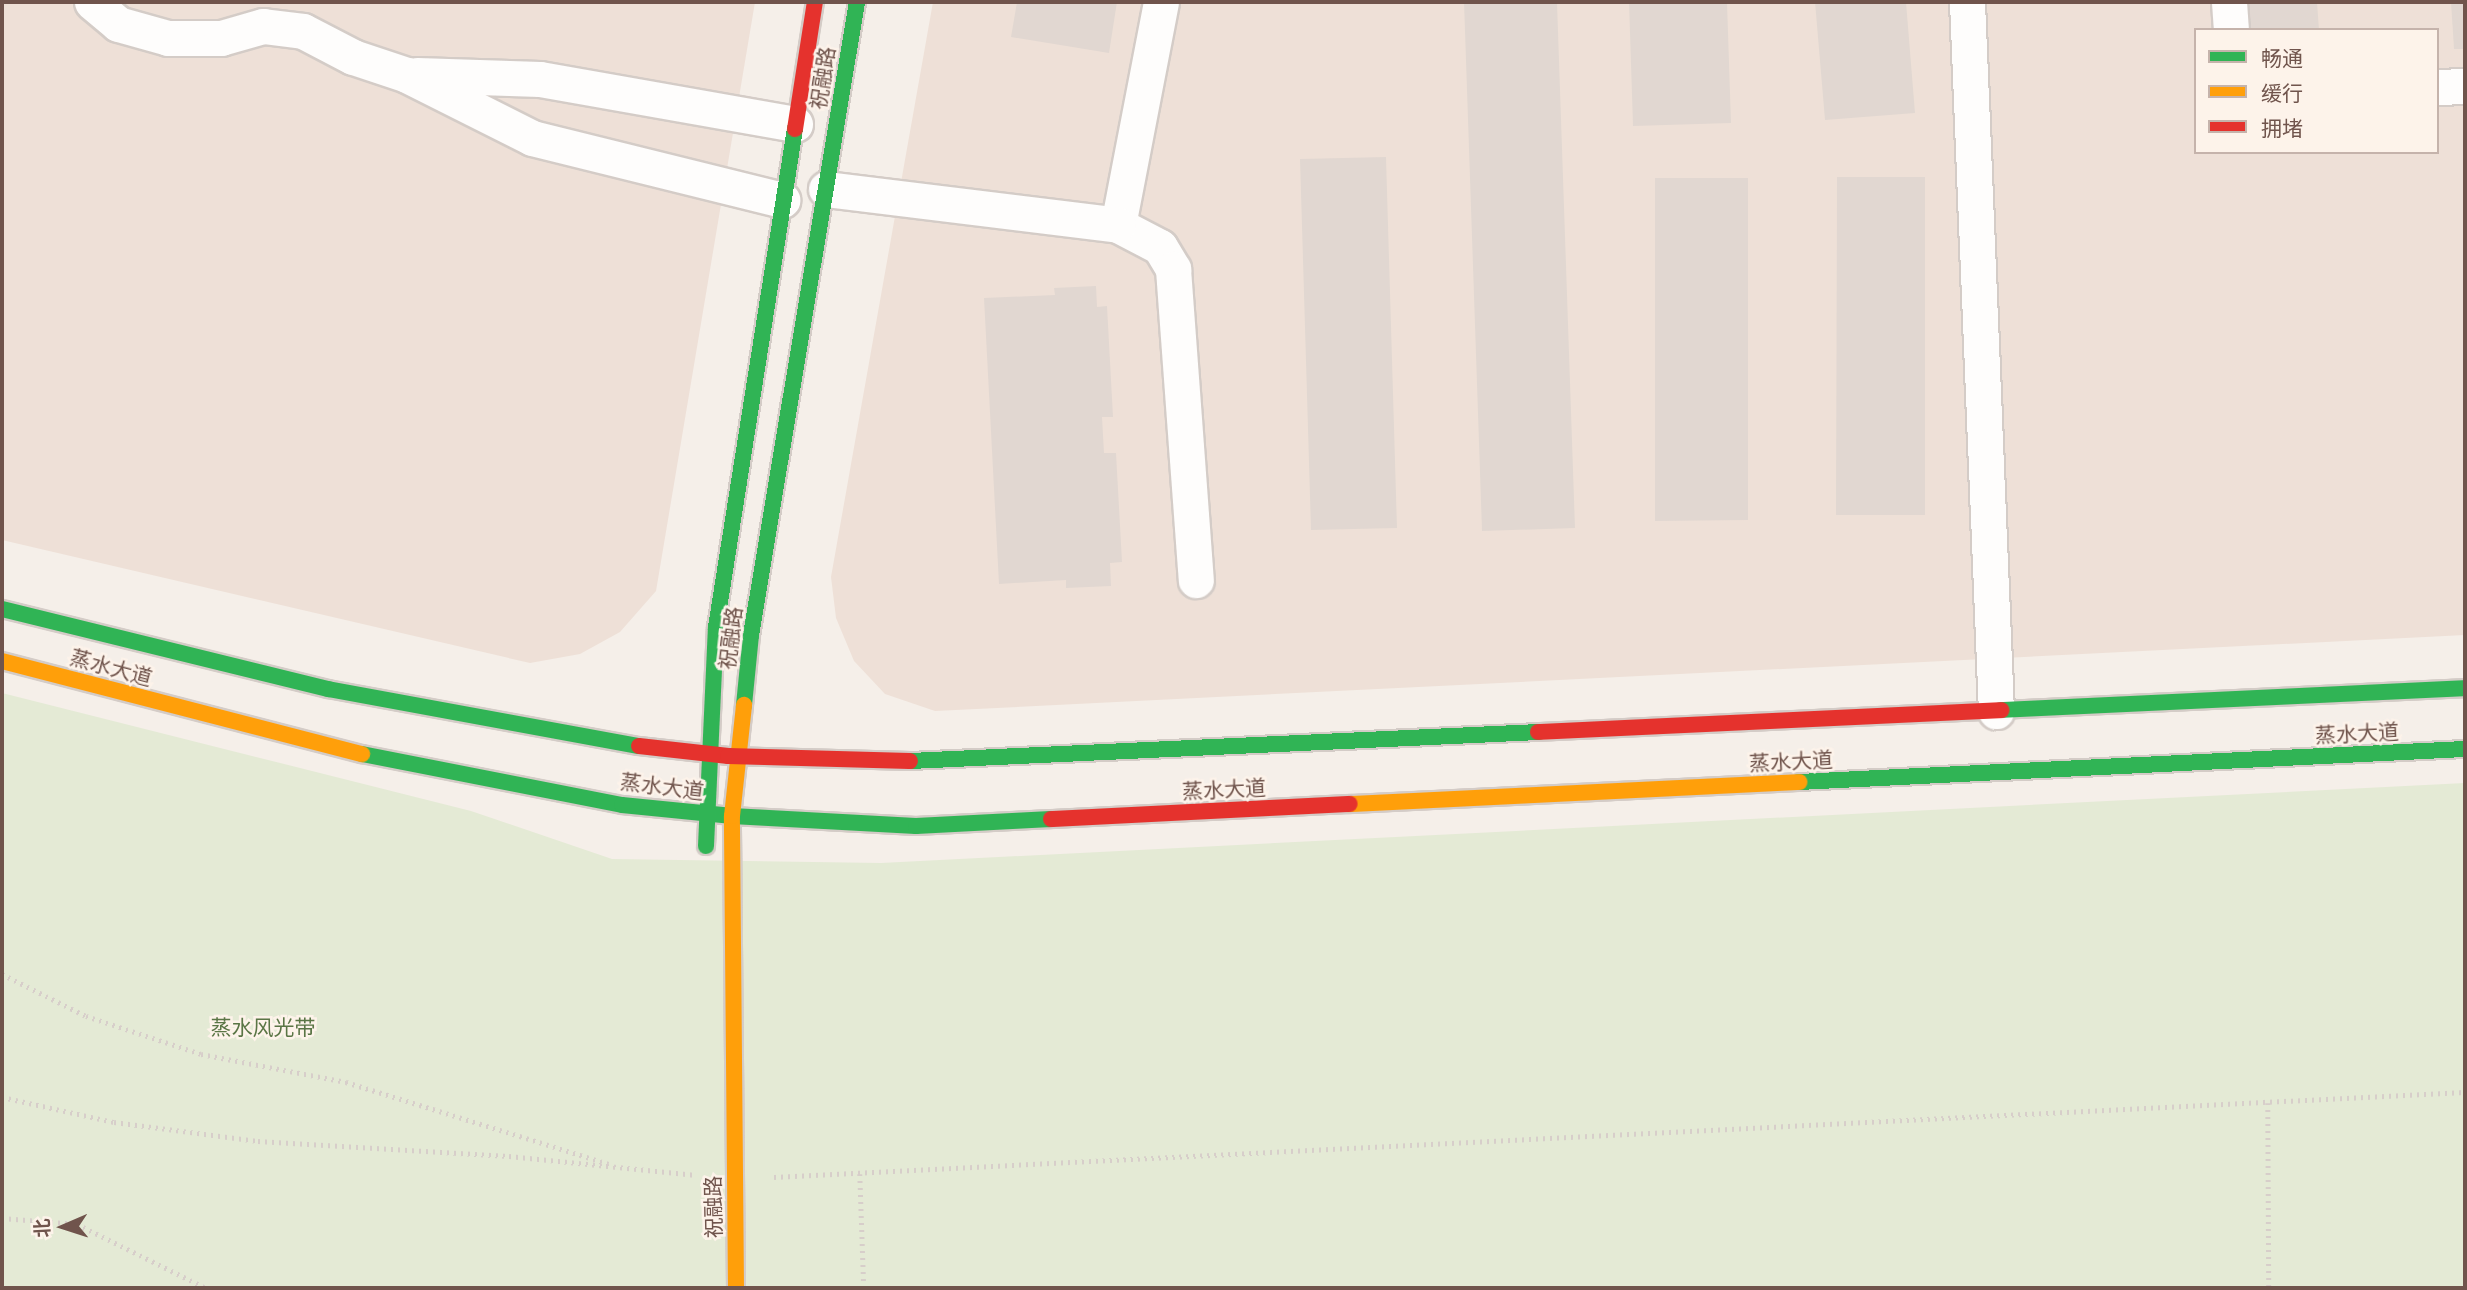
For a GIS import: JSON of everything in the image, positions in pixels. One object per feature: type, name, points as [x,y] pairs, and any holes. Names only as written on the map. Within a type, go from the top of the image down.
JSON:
[{"type":"main road","name":"祝融路","points":[[707,870],[705,814],[716,627],[815,2]]},
{"type":"main road","name":"祝融路","points":[[736,1288],[732,816],[751,635],[858,2]]},
{"type":"main road","name":"蒸水大道","points":[[2,609],[328,689],[625,744],[739,756],[914,761],[2465,688]]},
{"type":"main road","name":"蒸水大道","points":[[2,661],[341,750],[622,805],[732,816],[916,826],[2465,749]]},
{"type":"street","points":[[92,2],[118,24],[168,38],[221,38],[263,26],[303,31],[354,57],[407,75],[532,138],[782,200]]},
{"type":"street","points":[[1118,225],[1161,2]]},
{"type":"street","points":[[1967,2],[1996,711]]},
{"type":"street","points":[[2229,2],[2231,28]]},
{"type":"street","points":[[407,75],[540,79],[795,124]]},
{"type":"street","points":[[2439,87],[2465,86]]},
{"type":"street","points":[[826,189],[1118,225],[1160,247],[1173,269],[1196,580]]},
{"type":"path","points":[[2,974],[86,1016],[201,1054],[346,1082],[616,1167]]},
{"type":"path","points":[[735,1179],[1465,1139],[2465,1092]]},
{"type":"path","points":[[2,1097],[114,1122],[258,1141],[702,1175]]},
{"type":"path","points":[[2268,1103],[2269,1288]]},
{"type":"path","points":[[860,1174],[864,1288]]},
{"type":"path","points":[[2,1218],[77,1224],[206,1288]]},
{"type":"shaded area","points":[[2,2],[755,2],[656,591],[620,632],[580,654],[530,663],[2,540]]},
{"type":"shaded area","points":[[933,2],[2465,2],[2465,635],[935,711],[885,694],[854,661],[836,618],[831,577]]},
{"type":"green space","name":"蒸水风光带","points":[[2,693],[471,811],[612,859],[881,863],[2465,783],[2465,1288],[2,1288]]},
{"type":"building","points":[[1017,2],[1117,2],[1109,53],[1011,37]]},
{"type":"building","points":[[1464,2],[1557,2],[1575,528],[1482,531]]},
{"type":"building","points":[[1629,2],[1727,2],[1731,123],[1633,126]]},
{"type":"building","points":[[1815,2],[1906,2],[1915,113],[1825,120]]},
{"type":"building","points":[[2239,2],[2317,2],[2319,28],[2241,28]]},
{"type":"building","points":[[2451,2],[2465,2],[2465,49],[2454,49]]},
{"type":"building","points":[[1386,157],[1397,528],[1311,530],[1300,159]]},
{"type":"building","points":[[1837,177],[1925,177],[1925,515],[1836,515]]},
{"type":"building","points":[[1655,178],[1748,178],[1748,520],[1655,521]]},
{"type":"building","points":[[1096,286],[1097,307],[1107,306],[1113,417],[1102,417],[1104,453],[1116,453],[1122,562],[1110,563],[1111,586],[1066,588],[1066,580],[999,584],[984,298],[1055,295],[1054,288]]},
{"type":"traffic: fast","points":[[744,705],[751,635],[857,2]]},
{"type":"traffic: fast","points":[[706,846],[716,627],[795,129]]},
{"type":"traffic: fast","points":[[2,609],[328,689],[639,746]]},
{"type":"traffic: fast","points":[[2001,710],[2465,688]]},
{"type":"traffic: fast","points":[[910,761],[1538,732]]},
{"type":"traffic: fast","points":[[1799,782],[2465,749]]},
{"type":"traffic: fast","points":[[362,754],[622,805],[732,816],[916,826],[1051,819]]},
{"type":"traffic: slow","points":[[2,661],[362,754]]},
{"type":"traffic: slow","points":[[736,1288],[732,816],[744,705]]},
{"type":"traffic: slow","points":[[1350,804],[1799,782]]},
{"type":"traffic: jam","points":[[795,129],[815,2]]},
{"type":"traffic: jam","points":[[1538,732],[2001,710]]},
{"type":"traffic: jam","points":[[639,746],[728,756],[910,761]]},
{"type":"traffic: jam","points":[[1051,819],[1350,804]]}]
